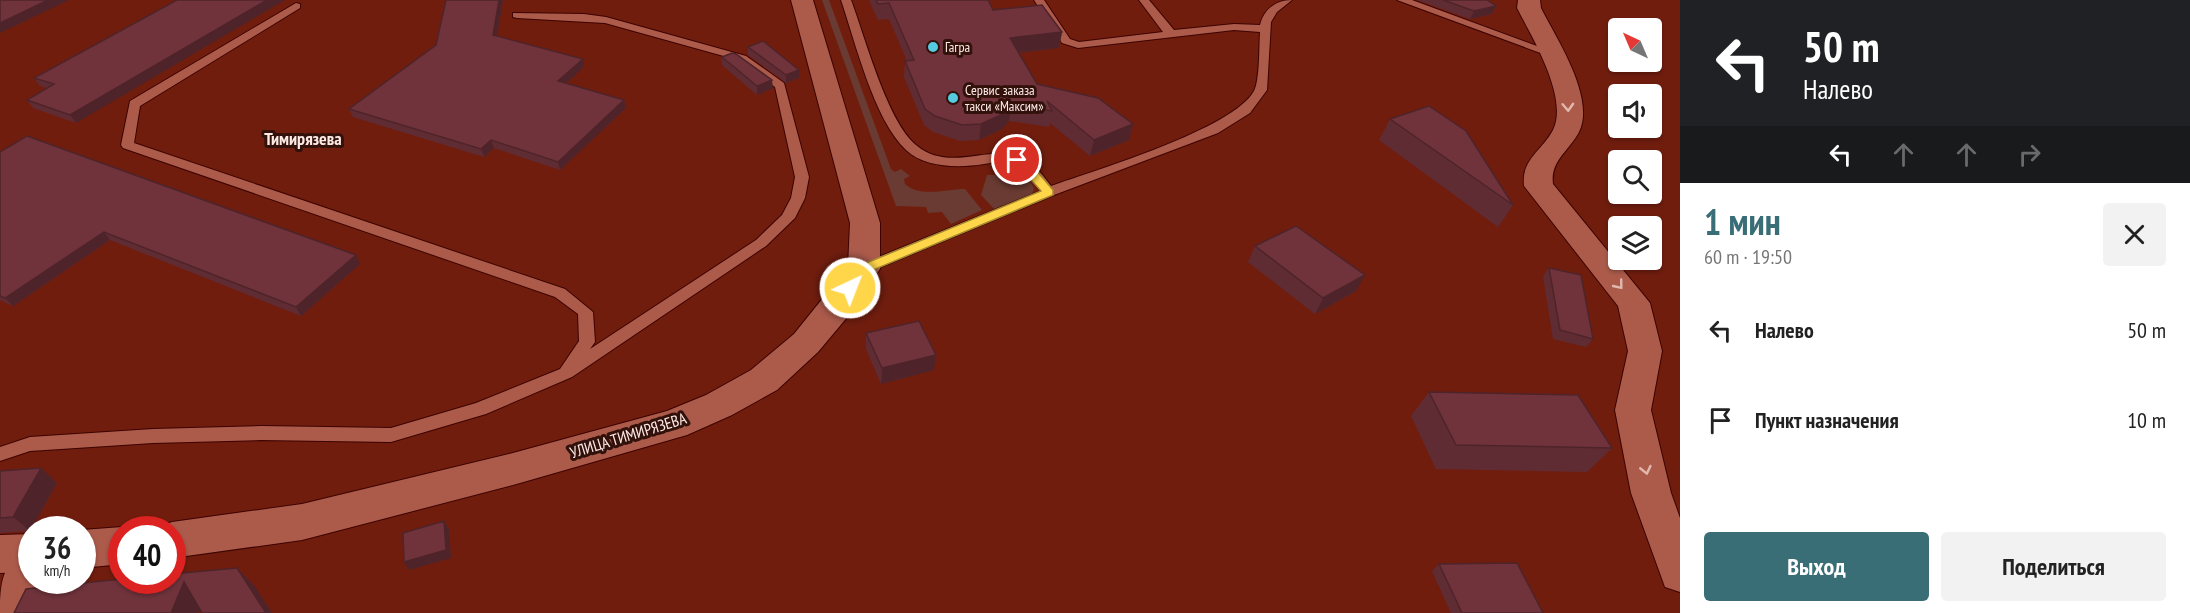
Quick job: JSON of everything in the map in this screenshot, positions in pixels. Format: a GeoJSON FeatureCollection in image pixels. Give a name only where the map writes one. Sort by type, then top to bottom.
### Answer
{"type":"FeatureCollection","features":[{"type":"Feature","properties":{"kind":"street"},"geometry":{"type":"LineString","coordinates":[[802,0],[865,223],[864,269]]}},
{"type":"Feature","properties":{"kind":"street"},"geometry":{"type":"LineString","coordinates":[[1528,0],[1529,8],[1566,87],[1570,110],[1567,128],[1539,165],[1536,176],[1539,186],[1634,303],[1645,351],[1633,410],[1651,493],[1680,573]]}},
{"type":"Feature","properties":{"kind":"street","name":"УЛИЦА ТИМИРЯЗЕВА"},"geometry":{"type":"LineString","coordinates":[[186,538],[302,522],[513,469],[674,424],[719,405],[764,380],[806,343],[864,269]]}},
{"type":"Feature","properties":{"kind":"street"},"geometry":{"type":"LineString","coordinates":[[0,554],[18,553]]}},
{"type":"Feature","properties":{"kind":"street"},"geometry":{"type":"LineString","coordinates":[[0,613],[18,586]]}},
{"type":"Feature","properties":{"kind":"lane"},"geometry":{"type":"LineString","coordinates":[[846,0],[892,122],[912,149],[944,162],[962,163],[1004,157],[1017,160],[1026,166],[1049,192]]}},
{"type":"Feature","properties":{"kind":"lane"},"geometry":{"type":"LineString","coordinates":[[1039,0],[1066,40],[1078,45],[1234,27],[1266,29]]}},
{"type":"Feature","properties":{"kind":"lane"},"geometry":{"type":"LineString","coordinates":[[1144,0],[1171,34]]}},
{"type":"Feature","properties":{"kind":"lane"},"geometry":{"type":"LineString","coordinates":[[864,269],[1049,192],[1214,130],[1246,111],[1261,90],[1266,22],[1273,10],[1287,0]]}},
{"type":"Feature","properties":{"kind":"lane"},"geometry":{"type":"LineString","coordinates":[[1402,0],[1550,52]]}},
{"type":"Feature","properties":{"kind":"lane"},"geometry":{"type":"LineString","coordinates":[[296,6],[134,104],[127,145],[560,293],[585,312],[587,342],[566,374]]}},
{"type":"Feature","properties":{"kind":"lane"},"geometry":{"type":"LineString","coordinates":[[0,454],[30,444],[153,436],[261,433],[391,435],[480,409],[566,374],[761,243],[788,218],[798,198],[802,177],[780,86],[742,57],[606,20],[517,15]]}},
{"type":"Feature","properties":{"kind":"shaded area"},"geometry":{"type":"Polygon","coordinates":[[[0,0],[1680,0],[1680,613],[0,613],[0,0]]]}},
{"type":"Feature","properties":{"kind":"shaded area"},"geometry":{"type":"Polygon","coordinates":[[[822,0],[829,0],[891,169],[895,172],[901,169],[910,176],[904,179],[905,184],[918,191],[965,189],[982,210],[951,224],[942,212],[928,213],[926,207],[896,206],[822,0]]]}},
{"type":"Feature","properties":{"kind":"shaded area"},"geometry":{"type":"Polygon","coordinates":[[[987,175],[1022,177],[1032,184],[1034,190],[1031,195],[995,210],[981,195],[987,175]]]}},
{"type":"Feature","properties":{"kind":"building"},"geometry":{"type":"Polygon","coordinates":[[[0,0],[48,0],[0,23],[0,0]]]}},
{"type":"Feature","properties":{"kind":"building"},"geometry":{"type":"Polygon","coordinates":[[[177,0],[267,0],[70,115],[27,100],[54,84],[34,78],[177,0]]]}},
{"type":"Feature","properties":{"kind":"building"},"geometry":{"type":"Polygon","coordinates":[[[446,0],[499,0],[493,35],[583,59],[558,81],[624,100],[558,162],[491,140],[481,149],[349,109],[436,45],[446,0]]]}},
{"type":"Feature","properties":{"kind":"building"},"geometry":{"type":"Polygon","coordinates":[[[876,0],[988,0],[993,10],[1042,5],[1062,32],[1010,38],[1037,84],[1098,98],[1133,124],[1094,140],[1047,101],[1052,111],[1012,104],[1005,113],[981,124],[962,125],[935,116],[925,109],[905,61],[914,60],[889,3],[878,4],[876,0]]]}},
{"type":"Feature","properties":{"kind":"building"},"geometry":{"type":"Polygon","coordinates":[[[1443,0],[1487,0],[1496,6],[1474,11],[1443,0]]]}},
{"type":"Feature","properties":{"kind":"building"},"geometry":{"type":"Polygon","coordinates":[[[763,41],[799,70],[786,75],[748,47],[763,41]]]}},
{"type":"Feature","properties":{"kind":"building"},"geometry":{"type":"Polygon","coordinates":[[[732,53],[772,80],[757,86],[722,57],[732,53]]]}},
{"type":"Feature","properties":{"kind":"building"},"geometry":{"type":"Polygon","coordinates":[[[1429,106],[1466,131],[1513,205],[1390,119],[1429,106]]]}},
{"type":"Feature","properties":{"kind":"building"},"geometry":{"type":"Polygon","coordinates":[[[27,136],[356,255],[296,307],[104,232],[5,298],[0,296],[0,152],[27,136]]]}},
{"type":"Feature","properties":{"kind":"building"},"geometry":{"type":"Polygon","coordinates":[[[1296,226],[1365,275],[1323,298],[1255,246],[1296,226]]]}},
{"type":"Feature","properties":{"kind":"building"},"geometry":{"type":"Polygon","coordinates":[[[1549,268],[1581,275],[1593,339],[1560,330],[1549,268]]]}},
{"type":"Feature","properties":{"kind":"building"},"geometry":{"type":"Polygon","coordinates":[[[919,321],[936,355],[882,368],[866,333],[919,321]]]}},
{"type":"Feature","properties":{"kind":"building"},"geometry":{"type":"Polygon","coordinates":[[[1429,392],[1578,395],[1612,448],[1456,445],[1429,392]]]}},
{"type":"Feature","properties":{"kind":"building"},"geometry":{"type":"Polygon","coordinates":[[[41,468],[13,517],[0,518],[0,471],[41,468]]]}},
{"type":"Feature","properties":{"kind":"building"},"geometry":{"type":"Polygon","coordinates":[[[444,521],[446,550],[404,562],[403,533],[444,521]]]}},
{"type":"Feature","properties":{"kind":"building"},"geometry":{"type":"Polygon","coordinates":[[[1517,563],[1543,613],[1462,613],[1439,564],[1517,563]]]}},
{"type":"Feature","properties":{"kind":"building"},"geometry":{"type":"Polygon","coordinates":[[[237,568],[266,613],[202,613],[186,585],[186,573],[237,568]]]}},
{"type":"Feature","properties":{"kind":"building"},"geometry":{"type":"Polygon","coordinates":[[[108,580],[108,594],[179,594],[171,613],[14,613],[24,594],[96,594],[96,582],[108,580]]]}},
{"type":"Feature","properties":{"kind":"place","name":"Гагра"},"geometry":{"type":"Point","coordinates":[933,47]}},
{"type":"Feature","properties":{"kind":"place","name":"Сервис заказа такси «Максим»"},"geometry":{"type":"Point","coordinates":[953,98]}},
{"type":"Feature","properties":{"kind":"district","name":"Тимирязева"},"geometry":{"type":"Point","coordinates":[303,139]}},
{"type":"Feature","properties":{"kind":"route"},"geometry":{"type":"LineString","coordinates":[[850,288],[864,269],[1049,192],[1026,166],[1017,160]]}}]}
